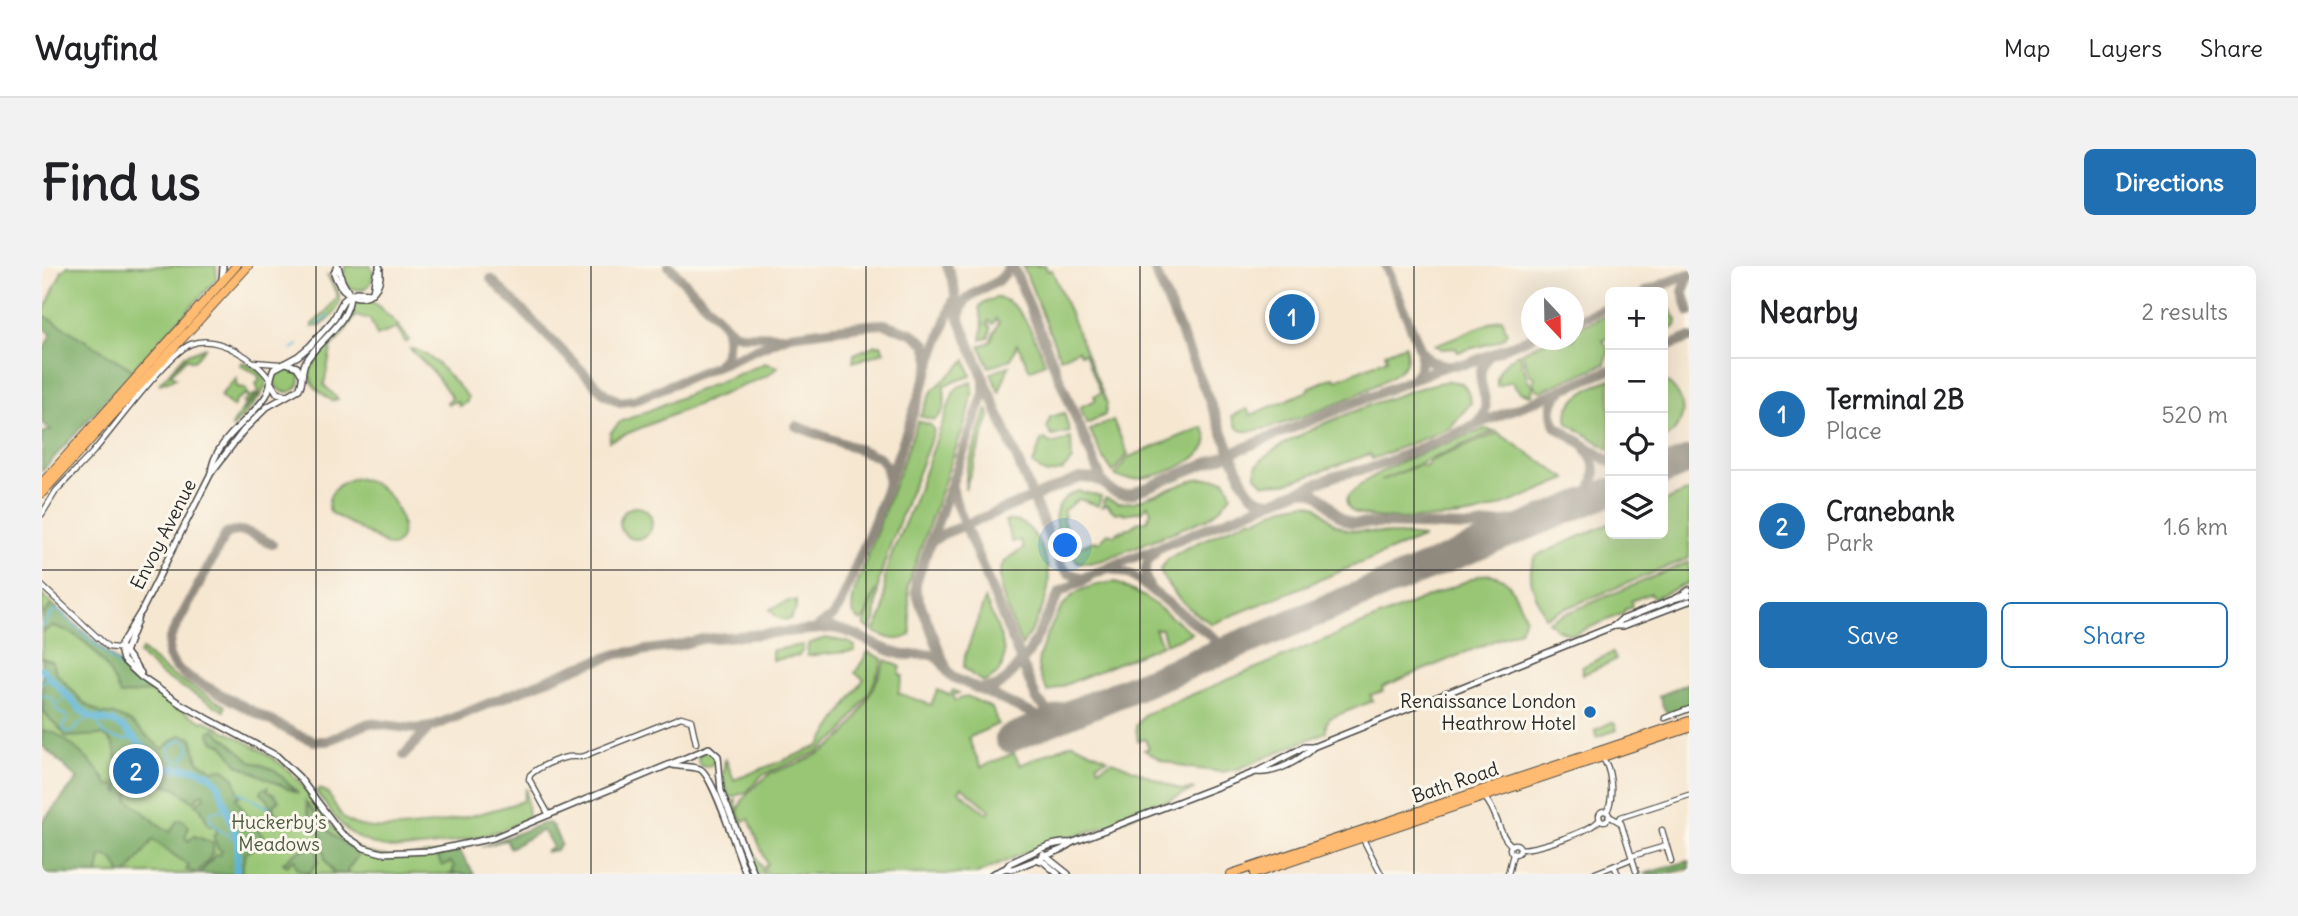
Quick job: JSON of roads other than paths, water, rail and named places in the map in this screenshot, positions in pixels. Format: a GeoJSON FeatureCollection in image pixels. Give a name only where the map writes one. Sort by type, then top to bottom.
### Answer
{"type":"FeatureCollection","features":[{"type":"Feature","properties":{"kind":"highway"},"geometry":{"type":"LineString","coordinates":[[42,483],[236,268]]}},
{"type":"Feature","properties":{"kind":"highway"},"geometry":{"type":"LineString","coordinates":[[42,493],[236,268]]}},
{"type":"Feature","properties":{"kind":"highway","name":"Bath Road"},"geometry":{"type":"LineString","coordinates":[[1254,874],[1689,721]]}},
{"type":"Feature","properties":{"kind":"highway","name":"Bath Road"},"geometry":{"type":"LineString","coordinates":[[1231,874],[1599,753],[1689,728]]}},
{"type":"Feature","properties":{"kind":"street"},"geometry":{"type":"LineString","coordinates":[[220,284],[223,266]]}},
{"type":"Feature","properties":{"kind":"street"},"geometry":{"type":"LineString","coordinates":[[338,266],[334,274],[342,292],[349,295]]}},
{"type":"Feature","properties":{"kind":"street"},"geometry":{"type":"LineString","coordinates":[[270,382],[274,369],[298,356],[317,339],[349,295],[356,292],[372,293],[379,283],[380,267]]}},
{"type":"Feature","properties":{"kind":"street"},"geometry":{"type":"LineString","coordinates":[[253,362],[277,393],[289,395],[299,389],[307,360],[342,319],[349,303],[349,295]]}},
{"type":"Feature","properties":{"kind":"street"},"geometry":{"type":"LineString","coordinates":[[42,514],[56,491],[187,346],[210,342],[253,362],[294,365],[302,375]]}},
{"type":"Feature","properties":{"kind":"street","name":"Envoy Avenue"},"geometry":{"type":"LineString","coordinates":[[211,473],[212,466],[225,444],[265,398],[270,382]]}},
{"type":"Feature","properties":{"kind":"street","name":"Envoy Avenue"},"geometry":{"type":"LineString","coordinates":[[122,649],[127,632],[177,545],[211,473],[251,422],[274,401],[289,395]]}},
{"type":"Feature","properties":{"kind":"street"},"geometry":{"type":"LineString","coordinates":[[42,586],[108,647],[122,649],[123,660],[147,682],[179,703],[277,756],[302,780],[334,826],[346,838],[364,848],[391,854],[449,849],[493,838],[673,765],[704,749],[712,749],[717,754],[719,783],[726,804],[754,874]]}},
{"type":"Feature","properties":{"kind":"street"},"geometry":{"type":"LineString","coordinates":[[992,874],[1006,868],[1010,863],[1063,849],[1256,772],[1266,773],[1276,769],[1307,754],[1313,747],[1614,626],[1621,620],[1689,593]]}},
{"type":"Feature","properties":{"kind":"street"},"geometry":{"type":"LineString","coordinates":[[1614,626],[1623,626],[1687,602]]}},
{"type":"Feature","properties":{"kind":"street"},"geometry":{"type":"LineString","coordinates":[[1665,718],[1689,709]]}},
{"type":"Feature","properties":{"kind":"street"},"geometry":{"type":"LineString","coordinates":[[550,816],[529,779],[533,771],[566,758],[584,758],[683,717],[691,722],[696,743]]}},
{"type":"Feature","properties":{"kind":"street","name":"Bath Road"},"geometry":{"type":"LineString","coordinates":[[1607,767],[1613,758],[1642,743]]}},
{"type":"Feature","properties":{"kind":"street"},"geometry":{"type":"LineString","coordinates":[[1599,753],[1605,760],[1607,774]]}},
{"type":"Feature","properties":{"kind":"street"},"geometry":{"type":"LineString","coordinates":[[1508,874],[1514,854],[1520,849],[1545,844],[1591,828],[1600,819],[1606,820],[1612,790],[1599,753]]}},
{"type":"Feature","properties":{"kind":"street"},"geometry":{"type":"LineString","coordinates":[[697,754],[701,770],[715,791],[746,874]]}},
{"type":"Feature","properties":{"kind":"street"},"geometry":{"type":"LineString","coordinates":[[673,765],[701,770],[718,764]]}},
{"type":"Feature","properties":{"kind":"street"},"geometry":{"type":"LineString","coordinates":[[1493,809],[1504,788]]}},
{"type":"Feature","properties":{"kind":"street"},"geometry":{"type":"LineString","coordinates":[[1482,795],[1493,809],[1504,839],[1511,845],[1516,844],[1520,849]]}},
{"type":"Feature","properties":{"kind":"street"},"geometry":{"type":"LineString","coordinates":[[1619,820],[1621,817],[1689,795]]}},
{"type":"Feature","properties":{"kind":"street"},"geometry":{"type":"LineString","coordinates":[[1608,813],[1619,820],[1636,871]]}},
{"type":"Feature","properties":{"kind":"street"},"geometry":{"type":"LineString","coordinates":[[1662,830],[1671,862]]}},
{"type":"Feature","properties":{"kind":"street"},"geometry":{"type":"LineString","coordinates":[[1362,836],[1379,874]]}},
{"type":"Feature","properties":{"kind":"street"},"geometry":{"type":"LineString","coordinates":[[1035,856],[1061,842],[1071,844]]}},
{"type":"Feature","properties":{"kind":"street"},"geometry":{"type":"LineString","coordinates":[[1511,845],[1510,851],[1514,854]]}},
{"type":"Feature","properties":{"kind":"street"},"geometry":{"type":"LineString","coordinates":[[1593,874],[1666,846]]}},
{"type":"Feature","properties":{"kind":"street"},"geometry":{"type":"LineString","coordinates":[[1048,847],[1046,855],[1051,867]]}},
{"type":"Feature","properties":{"kind":"street"},"geometry":{"type":"LineString","coordinates":[[1058,866],[1063,849]]}},
{"type":"Feature","properties":{"kind":"street"},"geometry":{"type":"LineString","coordinates":[[1046,855],[1068,874]]}},
{"type":"Feature","properties":{"kind":"street"},"geometry":{"type":"LineString","coordinates":[[1035,856],[1058,874]]}},
{"type":"Feature","properties":{"kind":"street"},"geometry":{"type":"LineString","coordinates":[[1615,866],[1618,874]]}},
{"type":"Feature","properties":{"kind":"waterway"},"geometry":{"type":"LineString","coordinates":[[317,325],[329,316]]}},
{"type":"Feature","properties":{"kind":"waterway"},"geometry":{"type":"LineString","coordinates":[[292,349],[298,345]]}},
{"type":"Feature","properties":{"kind":"waterway"},"geometry":{"type":"LineString","coordinates":[[42,626],[55,610],[58,610],[141,686]]}},
{"type":"Feature","properties":{"kind":"waterway"},"geometry":{"type":"LineString","coordinates":[[42,669],[81,710],[93,718],[113,722],[124,728],[163,766],[195,769],[208,774],[218,783],[238,842],[236,874]]}},
{"type":"Feature","properties":{"kind":"waterway"},"geometry":{"type":"LineString","coordinates":[[42,683],[49,677]]}},
{"type":"Feature","properties":{"kind":"waterway"},"geometry":{"type":"LineString","coordinates":[[42,695],[52,698],[58,712],[67,716],[64,730],[71,733],[89,716]]}},
{"type":"Feature","properties":{"kind":"waterway"},"geometry":{"type":"LineString","coordinates":[[57,705],[67,696]]}},
{"type":"Feature","properties":{"kind":"waterway"},"geometry":{"type":"LineString","coordinates":[[98,720],[101,729],[111,737],[125,740],[133,736]]}},
{"type":"Feature","properties":{"kind":"waterway"},"geometry":{"type":"LineString","coordinates":[[177,768],[176,759],[171,756],[169,749],[182,739],[188,743],[190,751],[182,760],[186,768]]}},
{"type":"Feature","properties":{"kind":"waterway"},"geometry":{"type":"LineString","coordinates":[[140,742],[124,754],[124,760],[146,771],[163,766]]}},
{"type":"Feature","properties":{"kind":"waterway"},"geometry":{"type":"LineString","coordinates":[[239,792],[269,808]]}},
{"type":"Feature","properties":{"kind":"waterway"},"geometry":{"type":"LineString","coordinates":[[228,808],[211,811],[210,820],[238,842]]}},
{"type":"Feature","properties":{"kind":"place","name":"Terminal 2B"},"geometry":{"type":"Point","coordinates":[1292,317]}},
{"type":"Feature","properties":{"kind":"place","name":"Renaissance London Heathrow Hotel"},"geometry":{"type":"Point","coordinates":[1590,712]}},
{"type":"Feature","properties":{"kind":"place","name":"Cranebank"},"geometry":{"type":"Point","coordinates":[136,771]}},
{"type":"Feature","properties":{"kind":"park label","name":"Huckerby's Meadows"},"geometry":{"type":"Point","coordinates":[279,833]}}]}
